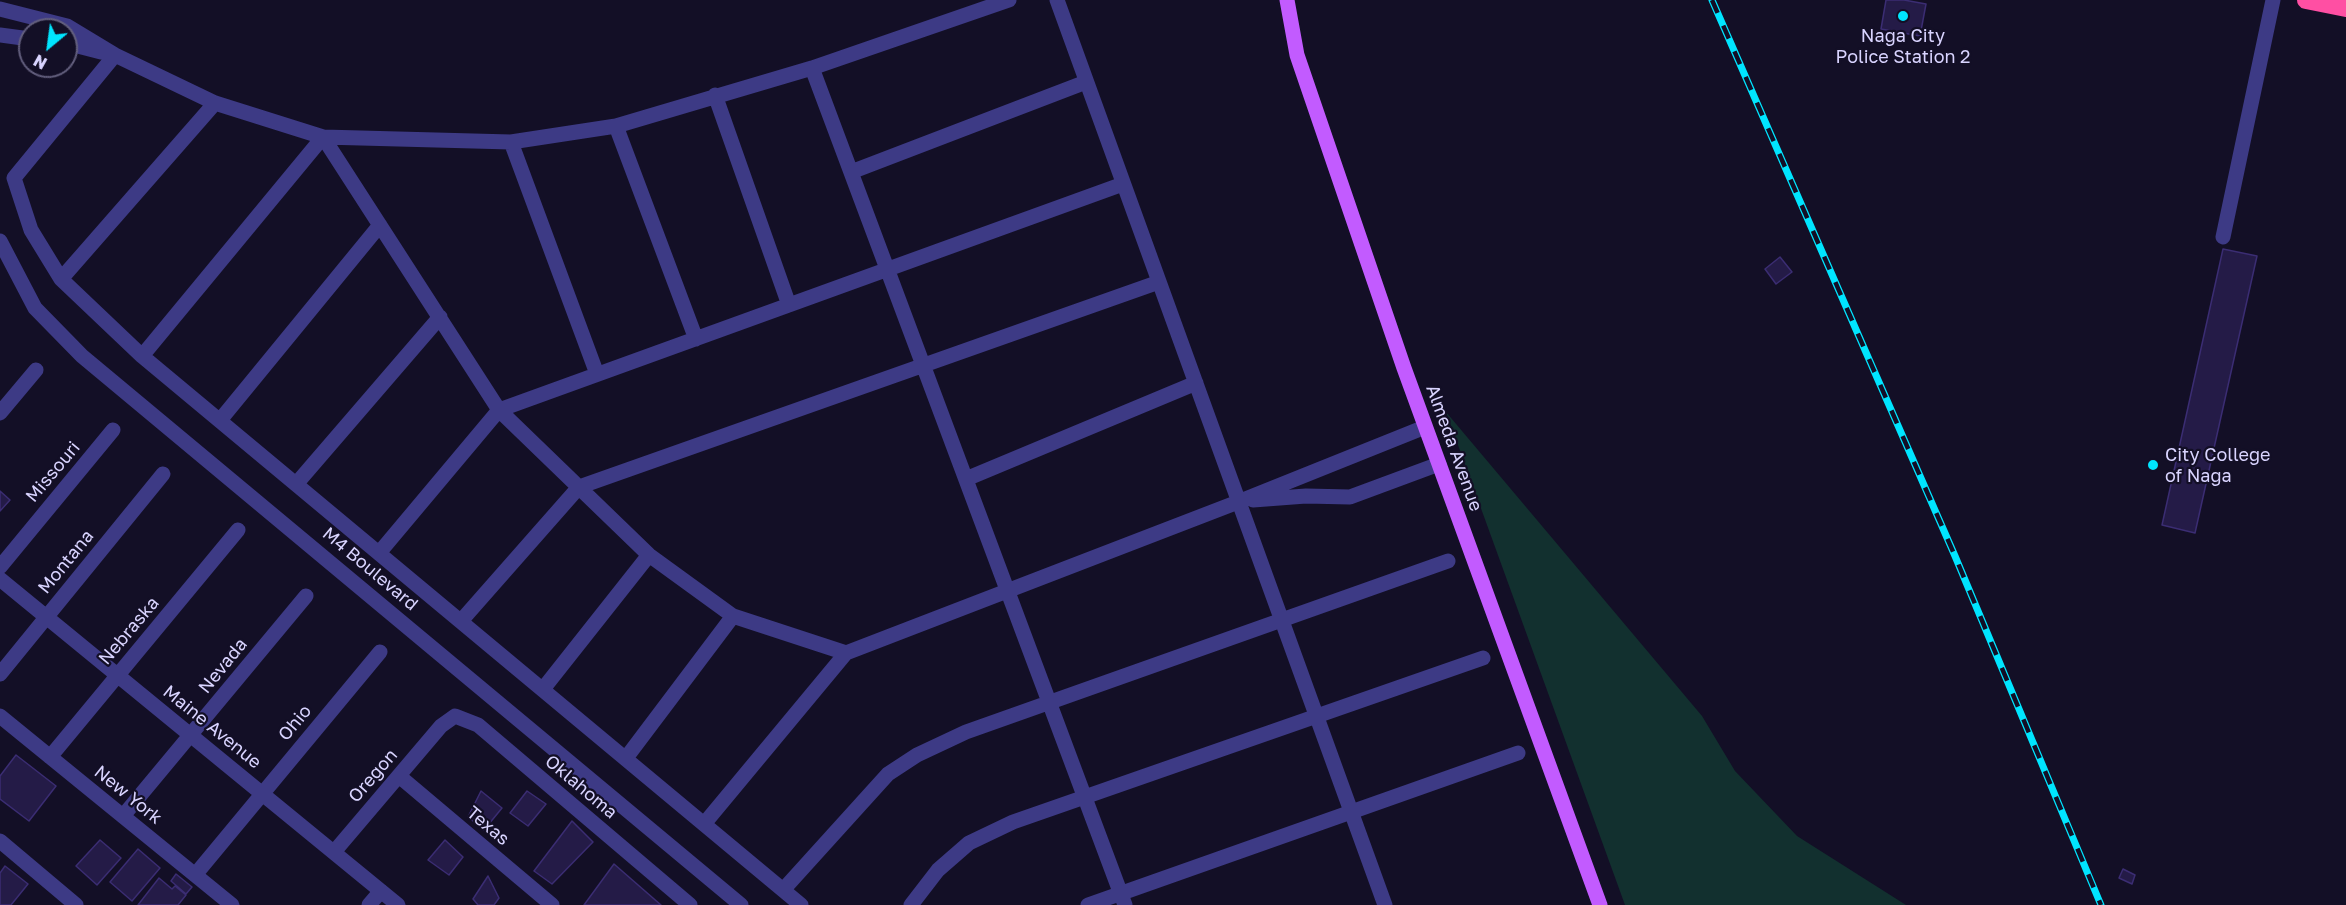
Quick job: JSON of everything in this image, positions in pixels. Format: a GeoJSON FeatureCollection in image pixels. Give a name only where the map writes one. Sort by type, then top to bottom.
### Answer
{"type":"FeatureCollection","features":[{"type":"Feature","properties":{"kind":"highway"},"geometry":{"type":"LineString","coordinates":[[2306,0],[2346,8]]}},
{"type":"Feature","properties":{"kind":"main road","name":"Almeda Avenue"},"geometry":{"type":"LineString","coordinates":[[1287,0],[1297,55],[1425,427],[1600,905]]}},
{"type":"Feature","properties":{"kind":"street"},"geometry":{"type":"LineString","coordinates":[[0,9],[68,26],[115,55],[215,103],[323,137],[511,142],[616,126],[812,68],[1009,0]]}},
{"type":"Feature","properties":{"kind":"street"},"geometry":{"type":"LineString","coordinates":[[1057,0],[1385,905]]}},
{"type":"Feature","properties":{"kind":"street"},"geometry":{"type":"LineString","coordinates":[[2223,237],[2273,0]]}},
{"type":"Feature","properties":{"kind":"street"},"geometry":{"type":"LineString","coordinates":[[0,35],[18,37]]}},
{"type":"Feature","properties":{"kind":"street"},"geometry":{"type":"LineString","coordinates":[[78,46],[115,55]]}},
{"type":"Feature","properties":{"kind":"street"},"geometry":{"type":"LineString","coordinates":[[115,55],[14,178],[31,230],[61,279],[142,356],[221,419],[801,905]]}},
{"type":"Feature","properties":{"kind":"street"},"geometry":{"type":"LineString","coordinates":[[812,68],[1123,899]]}},
{"type":"Feature","properties":{"kind":"street"},"geometry":{"type":"LineString","coordinates":[[851,171],[1086,82]]}},
{"type":"Feature","properties":{"kind":"street"},"geometry":{"type":"LineString","coordinates":[[715,96],[789,305]]}},
{"type":"Feature","properties":{"kind":"street"},"geometry":{"type":"LineString","coordinates":[[61,279],[215,103]]}},
{"type":"Feature","properties":{"kind":"street"},"geometry":{"type":"LineString","coordinates":[[616,126],[696,339]]}},
{"type":"Feature","properties":{"kind":"street"},"geometry":{"type":"LineString","coordinates":[[323,137],[499,410],[649,555],[733,616],[846,653]]}},
{"type":"Feature","properties":{"kind":"street"},"geometry":{"type":"LineString","coordinates":[[142,356],[323,137]]}},
{"type":"Feature","properties":{"kind":"street"},"geometry":{"type":"LineString","coordinates":[[511,142],[597,374]]}},
{"type":"Feature","properties":{"kind":"street"},"geometry":{"type":"LineString","coordinates":[[379,553],[499,410],[1124,184]]}},
{"type":"Feature","properties":{"kind":"street"},"geometry":{"type":"LineString","coordinates":[[221,419],[381,225]]}},
{"type":"Feature","properties":{"kind":"street","name":"M4 Boulevard"},"geometry":{"type":"LineString","coordinates":[[0,241],[36,308],[82,356],[741,905]]}},
{"type":"Feature","properties":{"kind":"street"},"geometry":{"type":"LineString","coordinates":[[461,621],[579,487],[1159,282]]}},
{"type":"Feature","properties":{"kind":"street"},"geometry":{"type":"LineString","coordinates":[[297,483],[440,317]]}},
{"type":"Feature","properties":{"kind":"street"},"geometry":{"type":"LineString","coordinates":[[0,413],[36,370]]}},
{"type":"Feature","properties":{"kind":"street"},"geometry":{"type":"LineString","coordinates":[[966,479],[1196,383]]}},
{"type":"Feature","properties":{"kind":"street"},"geometry":{"type":"LineString","coordinates":[[704,824],[846,653],[1425,427]]}},
{"type":"Feature","properties":{"kind":"street","name":"Missouri"},"geometry":{"type":"LineString","coordinates":[[0,567],[113,430]]}},
{"type":"Feature","properties":{"kind":"street"},"geometry":{"type":"LineString","coordinates":[[1239,501],[1306,496],[1350,498],[1439,464]]}},
{"type":"Feature","properties":{"kind":"street","name":"Montana"},"geometry":{"type":"LineString","coordinates":[[0,674],[163,474]]}},
{"type":"Feature","properties":{"kind":"street","name":"Nebraska"},"geometry":{"type":"LineString","coordinates":[[50,757],[238,530]]}},
{"type":"Feature","properties":{"kind":"street"},"geometry":{"type":"LineString","coordinates":[[543,689],[649,555]]}},
{"type":"Feature","properties":{"kind":"street"},"geometry":{"type":"LineString","coordinates":[[783,890],[888,774],[917,755],[966,732],[1448,561]]}},
{"type":"Feature","properties":{"kind":"street","name":"Maine Avenue"},"geometry":{"type":"LineString","coordinates":[[0,579],[398,905]]}},
{"type":"Feature","properties":{"kind":"street","name":"Nevada"},"geometry":{"type":"LineString","coordinates":[[123,816],[306,596]]}},
{"type":"Feature","properties":{"kind":"street"},"geometry":{"type":"LineString","coordinates":[[626,758],[733,616]]}},
{"type":"Feature","properties":{"kind":"street","name":"Ohio"},"geometry":{"type":"LineString","coordinates":[[195,875],[380,652]]}},
{"type":"Feature","properties":{"kind":"street"},"geometry":{"type":"LineString","coordinates":[[911,905],[938,870],[969,843],[1013,822],[1483,658]]}},
{"type":"Feature","properties":{"kind":"street","name":"New York"},"geometry":{"type":"LineString","coordinates":[[0,716],[232,905]]}},
{"type":"Feature","properties":{"kind":"street","name":"Oklahoma"},"geometry":{"type":"LineString","coordinates":[[441,726],[455,716],[478,725],[690,905]]}},
{"type":"Feature","properties":{"kind":"street","name":"Oregon"},"geometry":{"type":"LineString","coordinates":[[334,852],[441,726]]}},
{"type":"Feature","properties":{"kind":"street"},"geometry":{"type":"LineString","coordinates":[[1088,905],[1123,899],[1351,812],[1518,753]]}},
{"type":"Feature","properties":{"kind":"street","name":"Texas"},"geometry":{"type":"LineString","coordinates":[[399,776],[552,905]]}},
{"type":"Feature","properties":{"kind":"street"},"geometry":{"type":"LineString","coordinates":[[0,841],[76,905]]}},
{"type":"Feature","properties":{"kind":"street"},"geometry":{"type":"LineString","coordinates":[[369,905],[381,891]]}},
{"type":"Feature","properties":{"kind":"green space"},"geometry":{"type":"Polygon","coordinates":[[[1446,412],[1702,716],[1735,771],[1797,836],[1906,905],[1625,905],[1446,412]]]}},
{"type":"Feature","properties":{"kind":"building","name":"Naga City Police Station 2"},"geometry":{"type":"Polygon","coordinates":[[[1886,0],[1926,4],[1920,36],[1881,29],[1886,0]]]}},
{"type":"Feature","properties":{"kind":"building","name":"City College of Naga"},"geometry":{"type":"Polygon","coordinates":[[[2223,249],[2257,256],[2195,533],[2162,525],[2223,249]]]}},
{"type":"Feature","properties":{"kind":"building"},"geometry":{"type":"Polygon","coordinates":[[[1780,257],[1792,272],[1776,284],[1765,269],[1780,257]]]}},
{"type":"Feature","properties":{"kind":"building"},"geometry":{"type":"Polygon","coordinates":[[[0,491],[10,500],[0,511],[0,491]]]}},
{"type":"Feature","properties":{"kind":"building"},"geometry":{"type":"Polygon","coordinates":[[[16,755],[56,786],[29,821],[0,799],[0,776],[16,755]]]}},
{"type":"Feature","properties":{"kind":"building"},"geometry":{"type":"Polygon","coordinates":[[[481,791],[502,808],[484,830],[468,817],[481,791]]]}},
{"type":"Feature","properties":{"kind":"building"},"geometry":{"type":"Polygon","coordinates":[[[527,791],[546,804],[528,826],[510,813],[527,791]]]}},
{"type":"Feature","properties":{"kind":"building"},"geometry":{"type":"Polygon","coordinates":[[[572,821],[593,842],[552,884],[534,871],[572,821]]]}},
{"type":"Feature","properties":{"kind":"building"},"geometry":{"type":"Polygon","coordinates":[[[100,840],[121,858],[97,885],[76,866],[100,840]]]}},
{"type":"Feature","properties":{"kind":"building"},"geometry":{"type":"Polygon","coordinates":[[[445,840],[463,857],[449,875],[428,860],[445,840]]]}},
{"type":"Feature","properties":{"kind":"building"},"geometry":{"type":"Polygon","coordinates":[[[138,849],[160,868],[132,901],[110,882],[138,849]]]}},
{"type":"Feature","properties":{"kind":"building"},"geometry":{"type":"Polygon","coordinates":[[[614,864],[661,905],[584,905],[614,864]]]}},
{"type":"Feature","properties":{"kind":"building"},"geometry":{"type":"Polygon","coordinates":[[[5,866],[28,884],[11,905],[0,905],[0,873],[5,866]]]}},
{"type":"Feature","properties":{"kind":"building"},"geometry":{"type":"Polygon","coordinates":[[[2123,869],[2135,875],[2132,884],[2119,878],[2123,869]]]}},
{"type":"Feature","properties":{"kind":"building"},"geometry":{"type":"Polygon","coordinates":[[[176,874],[192,887],[186,894],[171,881],[176,874]]]}},
{"type":"Feature","properties":{"kind":"building"},"geometry":{"type":"Polygon","coordinates":[[[488,876],[499,898],[494,905],[478,905],[473,899],[488,876]]]}},
{"type":"Feature","properties":{"kind":"building"},"geometry":{"type":"Polygon","coordinates":[[[159,878],[172,889],[175,886],[186,895],[178,905],[138,905],[159,878]]]}},
{"type":"Feature","properties":{"kind":"railway"},"geometry":{"type":"LineString","coordinates":[[1712,0],[1955,556],[2101,905]]}},
{"type":"Feature","properties":{"kind":"place","name":"Naga City Police Station 2"},"geometry":{"type":"Point","coordinates":[1903,16]}},
{"type":"Feature","properties":{"kind":"place","name":"City College of Naga"},"geometry":{"type":"Point","coordinates":[2153,465]}}]}
